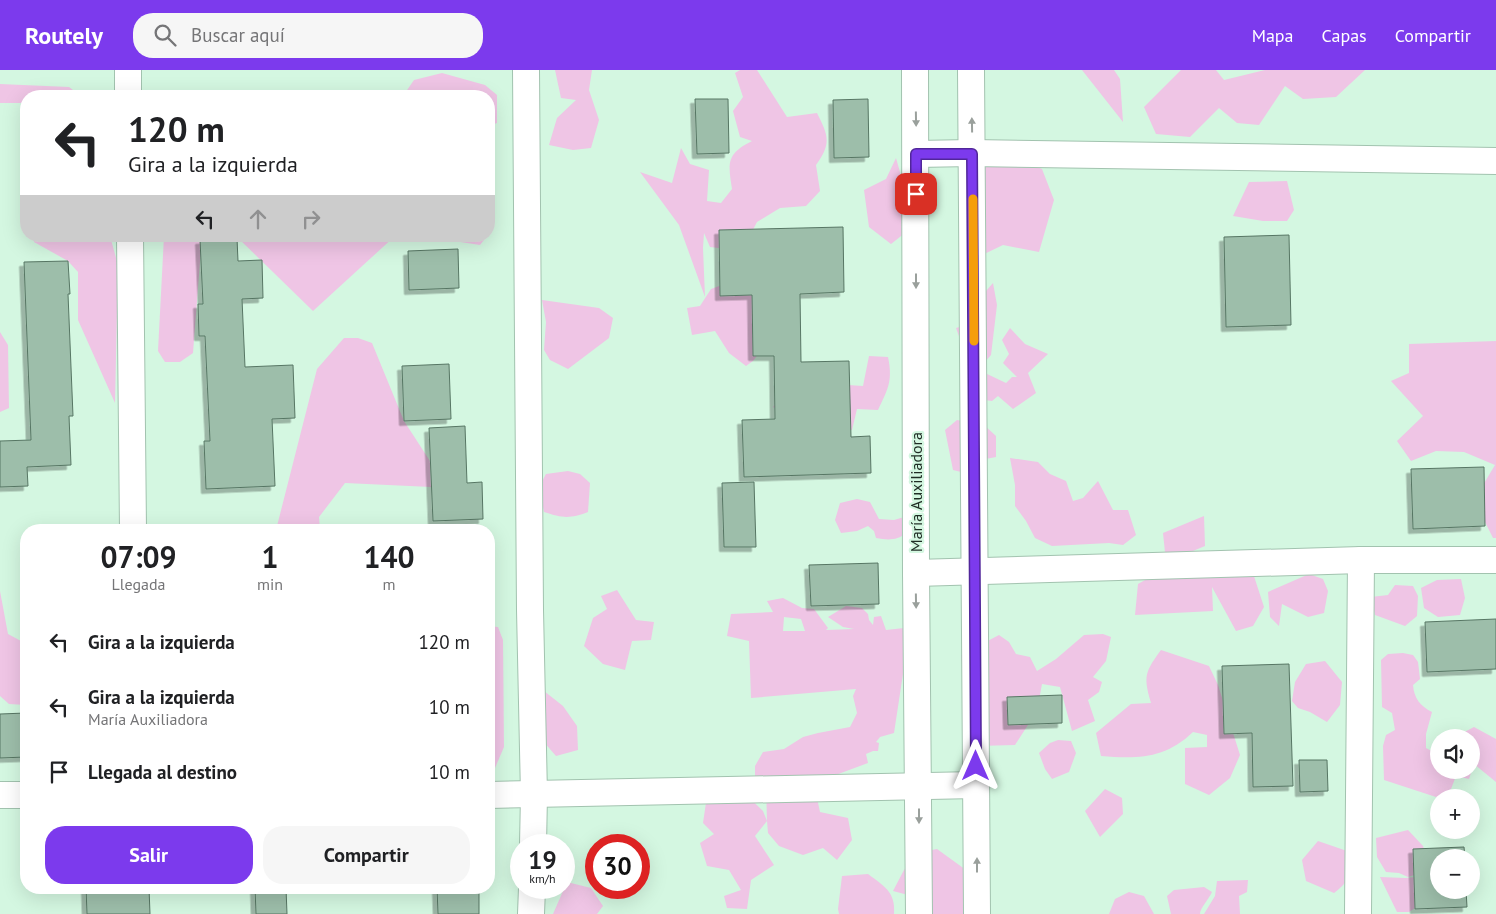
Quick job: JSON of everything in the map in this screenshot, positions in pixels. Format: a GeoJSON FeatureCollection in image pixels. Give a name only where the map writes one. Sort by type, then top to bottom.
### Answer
{"type":"FeatureCollection","features":[{"type":"Feature","properties":{"kind":"street"},"geometry":{"type":"LineString","coordinates":[[128,70],[128,90]]}},
{"type":"Feature","properties":{"kind":"street"},"geometry":{"type":"LineString","coordinates":[[526,70],[533,834]]}},
{"type":"Feature","properties":{"kind":"street","name":"María Auxiliadora"},"geometry":{"type":"LineString","coordinates":[[915,70],[919,914]]}},
{"type":"Feature","properties":{"kind":"street"},"geometry":{"type":"LineString","coordinates":[[971,70],[977,914]]}},
{"type":"Feature","properties":{"kind":"street"},"geometry":{"type":"LineString","coordinates":[[916,154],[1496,161]]}},
{"type":"Feature","properties":{"kind":"street"},"geometry":{"type":"LineString","coordinates":[[130,242],[133,524]]}},
{"type":"Feature","properties":{"kind":"street"},"geometry":{"type":"LineString","coordinates":[[1358,914],[1361,560]]}},
{"type":"Feature","properties":{"kind":"street"},"geometry":{"type":"LineString","coordinates":[[916,573],[1361,560],[1496,560]]}},
{"type":"Feature","properties":{"kind":"street"},"geometry":{"type":"LineString","coordinates":[[495,795],[976,785]]}},
{"type":"Feature","properties":{"kind":"street"},"geometry":{"type":"LineString","coordinates":[[0,795],[20,795]]}},
{"type":"Feature","properties":{"kind":"street"},"geometry":{"type":"LineString","coordinates":[[531,914],[532,899]]}},
{"type":"Feature","properties":{"kind":"shaded area"},"geometry":{"type":"Polygon","coordinates":[[[555,70],[592,70],[589,90],[599,120],[591,148],[573,150],[549,145],[557,118],[576,100],[561,98],[555,70]]]}},
{"type":"Feature","properties":{"kind":"shaded area"},"geometry":{"type":"Polygon","coordinates":[[[740,70],[757,70],[787,117],[817,113],[824,127],[827,139],[824,151],[816,165],[820,191],[806,206],[780,208],[757,222],[742,251],[710,247],[704,233],[705,297],[679,225],[640,172],[672,183],[681,148],[690,164],[709,170],[707,201],[721,203],[732,189],[730,166],[733,155],[737,150],[752,141],[740,137],[733,111],[743,97],[735,73],[740,70]]]}},
{"type":"Feature","properties":{"kind":"shaded area"},"geometry":{"type":"Polygon","coordinates":[[[1082,70],[1114,70],[1120,79],[1123,122],[1082,70]]]}},
{"type":"Feature","properties":{"kind":"shaded area"},"geometry":{"type":"Polygon","coordinates":[[[1181,70],[1216,70],[1224,80],[1265,70],[1365,70],[1336,97],[1303,99],[1285,86],[1259,125],[1237,123],[1219,108],[1190,137],[1156,134],[1144,107],[1181,70]]]}},
{"type":"Feature","properties":{"kind":"shaded area"},"geometry":{"type":"Polygon","coordinates":[[[442,73],[485,85],[491,90],[407,90],[414,80],[442,73]]]}},
{"type":"Feature","properties":{"kind":"shaded area"},"geometry":{"type":"Polygon","coordinates":[[[0,84],[69,87],[73,90],[20,90],[20,103],[0,103],[0,84]]]}},
{"type":"Feature","properties":{"kind":"shaded area"},"geometry":{"type":"Polygon","coordinates":[[[495,93],[497,95],[497,123],[495,124],[495,93]]]}},
{"type":"Feature","properties":{"kind":"shaded area"},"geometry":{"type":"Polygon","coordinates":[[[991,147],[1042,169],[1054,200],[1039,252],[1003,245],[978,257],[971,187],[991,147]]]}},
{"type":"Feature","properties":{"kind":"shaded area"},"geometry":{"type":"Polygon","coordinates":[[[896,158],[915,225],[891,244],[869,227],[864,190],[886,179],[896,158]]]}},
{"type":"Feature","properties":{"kind":"shaded area"},"geometry":{"type":"Polygon","coordinates":[[[1287,181],[1294,210],[1287,221],[1263,221],[1233,216],[1249,182],[1287,181]]]}},
{"type":"Feature","properties":{"kind":"shaded area"},"geometry":{"type":"Polygon","coordinates":[[[34,242],[112,242],[118,265],[115,403],[78,320],[78,272],[68,261],[34,242]]]}},
{"type":"Feature","properties":{"kind":"shaded area"},"geometry":{"type":"Polygon","coordinates":[[[164,242],[202,242],[193,353],[180,362],[165,362],[158,351],[164,242]]]}},
{"type":"Feature","properties":{"kind":"shaded area"},"geometry":{"type":"Polygon","coordinates":[[[242,242],[388,242],[313,311],[242,242]]]}},
{"type":"Feature","properties":{"kind":"shaded area"},"geometry":{"type":"Polygon","coordinates":[[[460,242],[482,242],[480,245],[460,242]]]}},
{"type":"Feature","properties":{"kind":"shaded area"},"geometry":{"type":"Polygon","coordinates":[[[746,276],[773,335],[753,361],[746,366],[729,353],[715,331],[692,335],[687,308],[700,306],[711,289],[746,276]]]}},
{"type":"Feature","properties":{"kind":"shaded area"},"geometry":{"type":"Polygon","coordinates":[[[993,283],[997,305],[991,355],[983,364],[965,353],[956,328],[976,322],[966,314],[993,283]]]}},
{"type":"Feature","properties":{"kind":"shaded area"},"geometry":{"type":"Polygon","coordinates":[[[542,300],[599,308],[613,318],[609,338],[568,369],[550,360],[544,350],[546,322],[542,300]]]}},
{"type":"Feature","properties":{"kind":"shaded area"},"geometry":{"type":"Polygon","coordinates":[[[1010,328],[1025,344],[1048,354],[1028,373],[1036,393],[1013,409],[998,396],[992,401],[984,400],[985,373],[1006,383],[1012,377],[1017,377],[1003,363],[1009,354],[1002,340],[1010,328]]]}},
{"type":"Feature","properties":{"kind":"shaded area"},"geometry":{"type":"Polygon","coordinates":[[[0,332],[8,345],[9,408],[0,412],[0,332]]]}},
{"type":"Feature","properties":{"kind":"shaded area"},"geometry":{"type":"Polygon","coordinates":[[[344,338],[358,338],[372,343],[404,421],[430,461],[431,487],[345,483],[319,517],[320,524],[278,524],[317,369],[344,338]]]}},
{"type":"Feature","properties":{"kind":"shaded area"},"geometry":{"type":"Polygon","coordinates":[[[1496,341],[1496,538],[1493,538],[1474,500],[1495,465],[1464,452],[1436,451],[1411,461],[1397,441],[1423,416],[1391,381],[1409,373],[1409,344],[1496,341]]]}},
{"type":"Feature","properties":{"kind":"shaded area"},"geometry":{"type":"Polygon","coordinates":[[[869,356],[888,357],[889,385],[878,410],[857,409],[852,430],[826,432],[792,419],[773,407],[793,384],[863,386],[869,356]]]}},
{"type":"Feature","properties":{"kind":"shaded area"},"geometry":{"type":"Polygon","coordinates":[[[957,420],[984,425],[996,436],[996,457],[975,461],[969,474],[953,470],[945,430],[957,420]]]}},
{"type":"Feature","properties":{"kind":"shaded area"},"geometry":{"type":"Polygon","coordinates":[[[1010,458],[1038,462],[1050,474],[1066,481],[1073,501],[1083,498],[1098,481],[1113,510],[1128,510],[1136,535],[1123,545],[1109,543],[1052,546],[1035,538],[1015,506],[1015,485],[1010,458]]]}},
{"type":"Feature","properties":{"kind":"shaded area"},"geometry":{"type":"Polygon","coordinates":[[[568,471],[580,474],[590,483],[588,512],[566,517],[544,512],[539,487],[546,474],[568,471]]]}},
{"type":"Feature","properties":{"kind":"shaded area"},"geometry":{"type":"Polygon","coordinates":[[[857,499],[870,502],[879,519],[894,520],[904,517],[906,533],[892,539],[876,538],[874,531],[868,526],[857,531],[841,533],[835,520],[840,503],[857,499]]]}},
{"type":"Feature","properties":{"kind":"shaded area"},"geometry":{"type":"Polygon","coordinates":[[[1204,516],[1205,546],[1166,562],[1163,533],[1204,516]]]}},
{"type":"Feature","properties":{"kind":"shaded area"},"geometry":{"type":"Polygon","coordinates":[[[1177,562],[1252,570],[1264,607],[1253,626],[1236,631],[1212,587],[1213,611],[1135,615],[1138,584],[1177,562]]]}},
{"type":"Feature","properties":{"kind":"shaded area"},"geometry":{"type":"Polygon","coordinates":[[[1309,574],[1323,579],[1328,591],[1324,613],[1308,617],[1282,604],[1279,626],[1270,617],[1268,592],[1309,574]]]}},
{"type":"Feature","properties":{"kind":"shaded area"},"geometry":{"type":"Polygon","coordinates":[[[1461,579],[1465,598],[1460,615],[1438,617],[1424,608],[1421,588],[1437,580],[1461,579]]]}},
{"type":"Feature","properties":{"kind":"shaded area"},"geometry":{"type":"Polygon","coordinates":[[[1395,585],[1413,586],[1418,596],[1417,616],[1405,626],[1375,615],[1371,597],[1388,595],[1395,585]]]}},
{"type":"Feature","properties":{"kind":"shaded area"},"geometry":{"type":"Polygon","coordinates":[[[617,590],[636,620],[654,622],[651,640],[632,641],[625,670],[603,664],[584,646],[593,618],[607,609],[601,596],[617,590]]]}},
{"type":"Feature","properties":{"kind":"shaded area"},"geometry":{"type":"Polygon","coordinates":[[[0,591],[8,634],[20,640],[20,705],[9,704],[0,696],[0,591]]]}},
{"type":"Feature","properties":{"kind":"shaded area"},"geometry":{"type":"Polygon","coordinates":[[[783,598],[802,608],[814,609],[828,628],[826,630],[854,629],[843,627],[828,617],[846,606],[862,608],[868,614],[869,620],[873,625],[874,617],[881,616],[886,630],[904,628],[908,641],[894,733],[880,737],[876,742],[879,743],[878,751],[866,754],[868,763],[806,786],[817,798],[820,812],[848,818],[852,840],[837,860],[823,848],[803,855],[779,846],[768,833],[766,785],[755,782],[755,766],[763,752],[784,749],[803,737],[850,727],[857,713],[853,696],[856,689],[751,698],[749,641],[727,636],[731,614],[773,612],[767,601],[783,598]],[[784,617],[783,631],[805,631],[801,619],[784,617]]]}},
{"type":"Feature","properties":{"kind":"shaded area"},"geometry":{"type":"Polygon","coordinates":[[[495,627],[498,627],[503,640],[504,747],[495,768],[495,627]]]}},
{"type":"Feature","properties":{"kind":"shaded area"},"geometry":{"type":"Polygon","coordinates":[[[1103,634],[1111,637],[1106,661],[1093,677],[1102,682],[1099,692],[1088,700],[1095,721],[1072,731],[1060,687],[1042,684],[1037,711],[1015,745],[977,746],[961,655],[999,635],[1009,642],[1016,654],[1030,657],[1037,671],[1056,659],[1084,635],[1103,634]]]}},
{"type":"Feature","properties":{"kind":"shaded area"},"geometry":{"type":"Polygon","coordinates":[[[1161,650],[1209,666],[1218,685],[1240,755],[1230,778],[1209,795],[1185,784],[1185,748],[1207,747],[1207,735],[1193,732],[1172,748],[1150,755],[1139,757],[1101,756],[1096,733],[1131,704],[1151,703],[1146,680],[1149,669],[1161,650]]]}},
{"type":"Feature","properties":{"kind":"shaded area"},"geometry":{"type":"Polygon","coordinates":[[[1403,653],[1413,655],[1418,662],[1420,679],[1413,685],[1415,694],[1418,701],[1432,712],[1426,734],[1426,748],[1430,750],[1430,779],[1455,779],[1451,789],[1430,789],[1430,795],[1384,780],[1383,746],[1386,735],[1395,730],[1392,713],[1382,707],[1381,660],[1388,654],[1403,653]]]}},
{"type":"Feature","properties":{"kind":"shaded area"},"geometry":{"type":"Polygon","coordinates":[[[1325,661],[1342,682],[1340,705],[1327,722],[1310,712],[1298,708],[1292,701],[1295,682],[1306,664],[1325,661]]]}},
{"type":"Feature","properties":{"kind":"shaded area"},"geometry":{"type":"Polygon","coordinates":[[[544,691],[563,706],[577,726],[578,750],[556,756],[536,733],[536,716],[545,709],[544,691]]]}},
{"type":"Feature","properties":{"kind":"shaded area"},"geometry":{"type":"Polygon","coordinates":[[[1480,730],[1496,739],[1496,782],[1480,769],[1480,730]]]}},
{"type":"Feature","properties":{"kind":"shaded area"},"geometry":{"type":"Polygon","coordinates":[[[1058,740],[1071,741],[1076,753],[1069,772],[1052,779],[1045,769],[1039,753],[1050,743],[1058,740]]]}},
{"type":"Feature","properties":{"kind":"shaded area"},"geometry":{"type":"Polygon","coordinates":[[[735,784],[763,811],[767,821],[755,836],[774,865],[751,880],[747,909],[727,908],[724,896],[741,890],[729,870],[707,866],[700,843],[714,834],[703,823],[708,789],[735,784]]]}},
{"type":"Feature","properties":{"kind":"shaded area"},"geometry":{"type":"Polygon","coordinates":[[[1105,789],[1122,798],[1123,814],[1100,837],[1085,811],[1105,789]]]}},
{"type":"Feature","properties":{"kind":"shaded area"},"geometry":{"type":"Polygon","coordinates":[[[1408,830],[1423,846],[1430,870],[1408,877],[1399,873],[1386,872],[1377,857],[1376,838],[1408,830]]]}},
{"type":"Feature","properties":{"kind":"shaded area"},"geometry":{"type":"Polygon","coordinates":[[[1318,841],[1347,851],[1350,875],[1334,893],[1306,881],[1302,860],[1318,841]]]}},
{"type":"Feature","properties":{"kind":"shaded area"},"geometry":{"type":"Polygon","coordinates":[[[937,849],[966,870],[970,914],[928,914],[923,899],[893,891],[916,853],[937,849]]]}},
{"type":"Feature","properties":{"kind":"shaded area"},"geometry":{"type":"Polygon","coordinates":[[[868,874],[888,890],[893,900],[894,914],[839,914],[842,876],[868,874]]]}},
{"type":"Feature","properties":{"kind":"shaded area"},"geometry":{"type":"Polygon","coordinates":[[[1425,876],[1430,891],[1430,898],[1409,912],[1397,912],[1380,877],[1405,878],[1425,876]]]}},
{"type":"Feature","properties":{"kind":"shaded area"},"geometry":{"type":"Polygon","coordinates":[[[1248,880],[1247,892],[1239,896],[1240,914],[1204,914],[1215,896],[1217,881],[1248,880]]]}},
{"type":"Feature","properties":{"kind":"shaded area"},"geometry":{"type":"Polygon","coordinates":[[[575,884],[585,886],[585,899],[598,899],[603,906],[597,914],[553,914],[560,899],[575,899],[575,884]]]}},
{"type":"Feature","properties":{"kind":"shaded area"},"geometry":{"type":"Polygon","coordinates":[[[1204,887],[1212,892],[1201,909],[1200,914],[1171,914],[1167,896],[1174,890],[1204,887]]]}},
{"type":"Feature","properties":{"kind":"shaded area"},"geometry":{"type":"Polygon","coordinates":[[[1129,892],[1144,896],[1154,914],[1109,914],[1115,899],[1129,892]]]}},
{"type":"Feature","properties":{"kind":"building"},"geometry":{"type":"Polygon","coordinates":[[[695,99],[728,99],[729,153],[697,154],[695,99]]]}},
{"type":"Feature","properties":{"kind":"building"},"geometry":{"type":"Polygon","coordinates":[[[868,99],[869,157],[834,158],[833,100],[868,99]]]}},
{"type":"Feature","properties":{"kind":"building"},"geometry":{"type":"Polygon","coordinates":[[[843,227],[844,292],[800,294],[801,362],[849,361],[851,437],[870,436],[871,473],[744,477],[742,420],[775,419],[774,356],[753,356],[752,295],[720,296],[719,230],[843,227]]]}},
{"type":"Feature","properties":{"kind":"building"},"geometry":{"type":"Polygon","coordinates":[[[1289,235],[1291,325],[1226,327],[1224,237],[1289,235]]]}},
{"type":"Feature","properties":{"kind":"building"},"geometry":{"type":"Polygon","coordinates":[[[200,242],[237,242],[238,261],[262,260],[263,298],[242,299],[245,367],[293,365],[295,418],[272,419],[275,486],[206,489],[204,441],[210,441],[205,336],[199,336],[198,304],[203,304],[200,242]]]}},
{"type":"Feature","properties":{"kind":"building"},"geometry":{"type":"Polygon","coordinates":[[[458,249],[459,288],[409,290],[408,251],[458,249]]]}},
{"type":"Feature","properties":{"kind":"building"},"geometry":{"type":"Polygon","coordinates":[[[68,261],[73,416],[69,416],[71,465],[27,467],[28,486],[0,487],[0,441],[31,440],[24,262],[68,261]]]}},
{"type":"Feature","properties":{"kind":"building"},"geometry":{"type":"Polygon","coordinates":[[[449,364],[451,419],[404,421],[402,366],[449,364]]]}},
{"type":"Feature","properties":{"kind":"building"},"geometry":{"type":"Polygon","coordinates":[[[465,426],[467,483],[482,482],[483,519],[433,521],[429,428],[465,426]]]}},
{"type":"Feature","properties":{"kind":"building"},"geometry":{"type":"Polygon","coordinates":[[[1484,467],[1485,526],[1413,529],[1411,469],[1484,467]]]}},
{"type":"Feature","properties":{"kind":"building"},"geometry":{"type":"Polygon","coordinates":[[[754,482],[756,547],[724,547],[722,483],[754,482]]]}},
{"type":"Feature","properties":{"kind":"building"},"geometry":{"type":"Polygon","coordinates":[[[878,563],[879,604],[811,606],[809,565],[878,563]]]}},
{"type":"Feature","properties":{"kind":"building"},"geometry":{"type":"Polygon","coordinates":[[[1496,619],[1496,669],[1427,672],[1425,622],[1496,619]]]}},
{"type":"Feature","properties":{"kind":"building"},"geometry":{"type":"Polygon","coordinates":[[[1289,664],[1293,786],[1253,787],[1252,733],[1224,734],[1222,666],[1289,664]]]}},
{"type":"Feature","properties":{"kind":"building"},"geometry":{"type":"Polygon","coordinates":[[[1062,695],[1062,723],[1008,725],[1007,697],[1062,695]]]}},
{"type":"Feature","properties":{"kind":"building"},"geometry":{"type":"Polygon","coordinates":[[[20,713],[20,757],[0,758],[0,714],[20,713]]]}},
{"type":"Feature","properties":{"kind":"building"},"geometry":{"type":"Polygon","coordinates":[[[1299,760],[1327,760],[1328,791],[1300,792],[1299,760]]]}},
{"type":"Feature","properties":{"kind":"building"},"geometry":{"type":"Polygon","coordinates":[[[1464,847],[1464,849],[1430,849],[1430,899],[1467,899],[1467,907],[1415,909],[1413,849],[1464,847]]]}},
{"type":"Feature","properties":{"kind":"building"},"geometry":{"type":"Polygon","coordinates":[[[86,894],[149,894],[150,914],[87,914],[86,894]]]}},
{"type":"Feature","properties":{"kind":"building"},"geometry":{"type":"Polygon","coordinates":[[[255,894],[286,894],[287,914],[256,914],[255,894]]]}},
{"type":"Feature","properties":{"kind":"building"},"geometry":{"type":"Polygon","coordinates":[[[437,894],[479,894],[479,914],[438,914],[437,894]]]}},
{"type":"Feature","properties":{"kind":"slow traffic"},"geometry":{"type":"LineString","coordinates":[[973,199],[974,341]]}},
{"type":"Feature","properties":{"kind":"route"},"geometry":{"type":"LineString","coordinates":[[916,194],[916,154],[972,154],[976,766]]}}]}
